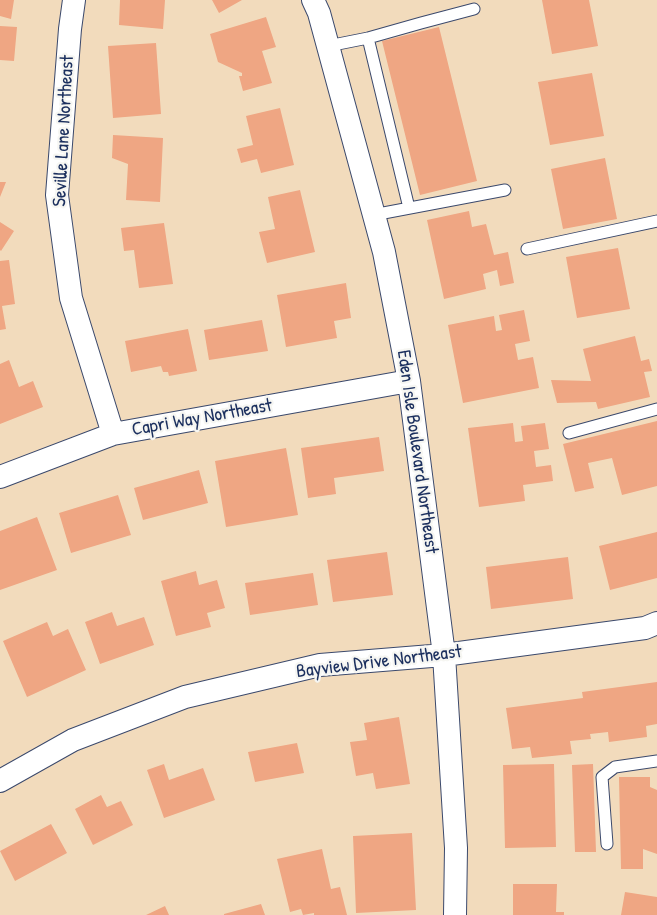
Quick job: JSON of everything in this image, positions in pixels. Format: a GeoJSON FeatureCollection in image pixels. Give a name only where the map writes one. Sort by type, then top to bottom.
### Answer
{"type":"FeatureCollection","features":[{"type":"Feature","properties":{"kind":"street","name":"Seville Lane Northeast"},"geometry":{"type":"LineString","coordinates":[[74,0],[57,195],[71,298],[113,434]]}},
{"type":"Feature","properties":{"kind":"street","name":"Eden Isle Boulevard Northeast"},"geometry":{"type":"LineString","coordinates":[[313,0],[319,13],[384,252],[409,380],[444,655],[456,848],[455,915]]}},
{"type":"Feature","properties":{"kind":"street","name":"Capri Way Northeast"},"geometry":{"type":"LineString","coordinates":[[0,477],[113,434],[409,380]]}},
{"type":"Feature","properties":{"kind":"street","name":"Bayview Drive Northeast"},"geometry":{"type":"LineString","coordinates":[[0,781],[73,740],[185,697],[320,665],[444,655],[645,628],[657,623]]}},
{"type":"Feature","properties":{"kind":"lane"},"geometry":{"type":"LineString","coordinates":[[328,46],[368,38],[474,9]]}},
{"type":"Feature","properties":{"kind":"lane"},"geometry":{"type":"LineString","coordinates":[[368,38],[409,208]]}},
{"type":"Feature","properties":{"kind":"lane"},"geometry":{"type":"LineString","coordinates":[[374,215],[505,190]]}},
{"type":"Feature","properties":{"kind":"lane"},"geometry":{"type":"LineString","coordinates":[[527,249],[657,221]]}},
{"type":"Feature","properties":{"kind":"lane"},"geometry":{"type":"LineString","coordinates":[[569,432],[657,409]]}},
{"type":"Feature","properties":{"kind":"lane"},"geometry":{"type":"LineString","coordinates":[[607,844],[602,777],[614,767],[657,761]]}},
{"type":"Feature","properties":{"kind":"building"},"geometry":{"type":"Polygon","coordinates":[[[0,0],[14,0],[11,19],[0,16],[0,0]]]}},
{"type":"Feature","properties":{"kind":"building"},"geometry":{"type":"Polygon","coordinates":[[[120,0],[165,0],[163,29],[119,25],[120,0]]]}},
{"type":"Feature","properties":{"kind":"building"},"geometry":{"type":"Polygon","coordinates":[[[212,0],[242,0],[219,13],[212,0]]]}},
{"type":"Feature","properties":{"kind":"building"},"geometry":{"type":"Polygon","coordinates":[[[542,0],[589,0],[598,46],[552,54],[542,0]]]}},
{"type":"Feature","properties":{"kind":"building"},"geometry":{"type":"Polygon","coordinates":[[[266,17],[276,47],[262,51],[272,83],[243,91],[239,76],[242,76],[242,73],[218,62],[210,34],[266,17]]]}},
{"type":"Feature","properties":{"kind":"building"},"geometry":{"type":"Polygon","coordinates":[[[0,26],[17,27],[14,61],[0,60],[0,26]]]}},
{"type":"Feature","properties":{"kind":"building"},"geometry":{"type":"Polygon","coordinates":[[[439,27],[477,181],[420,195],[382,41],[439,27]]]}},
{"type":"Feature","properties":{"kind":"building"},"geometry":{"type":"Polygon","coordinates":[[[156,43],[161,114],[113,118],[108,46],[156,43]]]}},
{"type":"Feature","properties":{"kind":"building"},"geometry":{"type":"Polygon","coordinates":[[[592,73],[604,136],[550,145],[538,82],[592,73]]]}},
{"type":"Feature","properties":{"kind":"building"},"geometry":{"type":"Polygon","coordinates":[[[280,108],[294,165],[261,173],[257,159],[241,163],[237,149],[253,145],[246,116],[280,108]]]}},
{"type":"Feature","properties":{"kind":"building"},"geometry":{"type":"Polygon","coordinates":[[[113,135],[163,138],[160,202],[126,200],[128,164],[112,158],[113,135]]]}},
{"type":"Feature","properties":{"kind":"building"},"geometry":{"type":"Polygon","coordinates":[[[605,158],[617,219],[563,229],[551,169],[605,158]]]}},
{"type":"Feature","properties":{"kind":"building"},"geometry":{"type":"Polygon","coordinates":[[[0,182],[6,182],[0,197],[0,182]]]}},
{"type":"Feature","properties":{"kind":"building"},"geometry":{"type":"Polygon","coordinates":[[[300,190],[315,252],[267,263],[259,232],[275,229],[268,197],[300,190]]]}},
{"type":"Feature","properties":{"kind":"building"},"geometry":{"type":"Polygon","coordinates":[[[469,211],[472,227],[486,224],[494,255],[508,252],[514,283],[500,286],[497,270],[483,274],[486,289],[444,299],[427,220],[469,211]]]}},
{"type":"Feature","properties":{"kind":"building"},"geometry":{"type":"Polygon","coordinates":[[[0,222],[14,231],[1,251],[0,250],[0,222]]]}},
{"type":"Feature","properties":{"kind":"building"},"geometry":{"type":"Polygon","coordinates":[[[164,223],[173,284],[139,288],[134,250],[124,251],[121,228],[164,223]]]}},
{"type":"Feature","properties":{"kind":"building"},"geometry":{"type":"Polygon","coordinates":[[[618,248],[630,309],[577,318],[566,257],[618,248]]]}},
{"type":"Feature","properties":{"kind":"building"},"geometry":{"type":"Polygon","coordinates":[[[9,260],[15,304],[2,306],[6,329],[0,330],[0,261],[9,260]]]}},
{"type":"Feature","properties":{"kind":"building"},"geometry":{"type":"Polygon","coordinates":[[[346,283],[351,318],[334,321],[337,338],[286,347],[277,295],[346,283]]]}},
{"type":"Feature","properties":{"kind":"building"},"geometry":{"type":"Polygon","coordinates":[[[524,310],[530,341],[515,344],[518,360],[533,357],[539,388],[463,403],[448,325],[494,316],[496,331],[502,330],[499,315],[524,310]]]}},
{"type":"Feature","properties":{"kind":"building"},"geometry":{"type":"Polygon","coordinates":[[[262,320],[268,351],[209,360],[204,330],[262,320]]]}},
{"type":"Feature","properties":{"kind":"building"},"geometry":{"type":"Polygon","coordinates":[[[188,329],[197,371],[169,376],[168,372],[163,372],[161,366],[131,372],[125,341],[188,329]]]}},
{"type":"Feature","properties":{"kind":"building"},"geometry":{"type":"Polygon","coordinates":[[[635,336],[641,361],[649,359],[652,371],[644,372],[650,397],[598,409],[596,402],[557,403],[551,380],[591,381],[583,349],[635,336]]]}},
{"type":"Feature","properties":{"kind":"building"},"geometry":{"type":"Polygon","coordinates":[[[9,360],[19,387],[33,381],[43,407],[0,424],[0,364],[9,360]]]}},
{"type":"Feature","properties":{"kind":"building"},"geometry":{"type":"Polygon","coordinates":[[[657,421],[657,486],[622,495],[612,458],[588,463],[594,488],[575,492],[563,444],[657,421]]]}},
{"type":"Feature","properties":{"kind":"building"},"geometry":{"type":"Polygon","coordinates":[[[513,423],[515,442],[523,441],[521,426],[545,423],[549,449],[534,451],[536,467],[551,465],[553,481],[523,485],[525,501],[479,507],[468,428],[513,423]]]}},
{"type":"Feature","properties":{"kind":"building"},"geometry":{"type":"Polygon","coordinates":[[[379,437],[384,471],[334,478],[336,494],[308,498],[301,448],[379,437]]]}},
{"type":"Feature","properties":{"kind":"building"},"geometry":{"type":"Polygon","coordinates":[[[286,448],[298,515],[226,527],[215,461],[286,448]]]}},
{"type":"Feature","properties":{"kind":"building"},"geometry":{"type":"Polygon","coordinates":[[[199,470],[208,503],[143,520],[134,488],[199,470]]]}},
{"type":"Feature","properties":{"kind":"building"},"geometry":{"type":"Polygon","coordinates":[[[118,495],[131,535],[71,553],[59,513],[118,495]]]}},
{"type":"Feature","properties":{"kind":"building"},"geometry":{"type":"Polygon","coordinates":[[[37,517],[57,570],[0,590],[0,531],[37,517]]]}},
{"type":"Feature","properties":{"kind":"building"},"geometry":{"type":"Polygon","coordinates":[[[657,532],[657,578],[610,590],[599,546],[657,532]]]}},
{"type":"Feature","properties":{"kind":"building"},"geometry":{"type":"Polygon","coordinates":[[[387,552],[393,595],[333,602],[327,560],[387,552]]]}},
{"type":"Feature","properties":{"kind":"building"},"geometry":{"type":"Polygon","coordinates":[[[568,557],[573,599],[491,609],[486,567],[568,557]]]}},
{"type":"Feature","properties":{"kind":"building"},"geometry":{"type":"Polygon","coordinates":[[[196,571],[199,585],[217,580],[225,608],[207,613],[211,627],[176,636],[161,581],[196,571]]]}},
{"type":"Feature","properties":{"kind":"building"},"geometry":{"type":"Polygon","coordinates":[[[313,573],[318,605],[250,615],[245,583],[313,573]]]}},
{"type":"Feature","properties":{"kind":"building"},"geometry":{"type":"Polygon","coordinates":[[[112,612],[117,626],[144,617],[154,645],[100,664],[85,622],[112,612]]]}},
{"type":"Feature","properties":{"kind":"building"},"geometry":{"type":"Polygon","coordinates":[[[47,622],[53,636],[68,629],[86,670],[27,697],[3,641],[47,622]]]}},
{"type":"Feature","properties":{"kind":"building"},"geometry":{"type":"Polygon","coordinates":[[[657,682],[657,724],[646,726],[647,737],[609,742],[608,732],[590,734],[591,739],[570,741],[572,754],[532,758],[530,747],[512,749],[506,708],[583,698],[582,692],[657,682]]]}},
{"type":"Feature","properties":{"kind":"building"},"geometry":{"type":"Polygon","coordinates":[[[399,717],[410,784],[376,789],[373,773],[356,776],[350,742],[367,740],[364,723],[399,717]]]}},
{"type":"Feature","properties":{"kind":"building"},"geometry":{"type":"Polygon","coordinates":[[[297,743],[304,773],[255,782],[248,752],[297,743]]]}},
{"type":"Feature","properties":{"kind":"building"},"geometry":{"type":"Polygon","coordinates":[[[164,764],[169,780],[203,768],[215,800],[164,818],[147,770],[164,764]]]}},
{"type":"Feature","properties":{"kind":"building"},"geometry":{"type":"Polygon","coordinates":[[[554,764],[556,847],[505,848],[503,765],[554,764]]]}},
{"type":"Feature","properties":{"kind":"building"},"geometry":{"type":"Polygon","coordinates":[[[593,764],[596,852],[575,852],[572,765],[593,764]]]}},
{"type":"Feature","properties":{"kind":"building"},"geometry":{"type":"Polygon","coordinates":[[[619,777],[650,777],[650,787],[657,790],[657,854],[643,849],[643,869],[621,869],[619,777]]]}},
{"type":"Feature","properties":{"kind":"building"},"geometry":{"type":"Polygon","coordinates":[[[101,795],[107,807],[121,801],[133,825],[93,845],[75,809],[101,795]]]}},
{"type":"Feature","properties":{"kind":"building"},"geometry":{"type":"Polygon","coordinates":[[[51,824],[67,853],[15,881],[0,851],[51,824]]]}},
{"type":"Feature","properties":{"kind":"building"},"geometry":{"type":"Polygon","coordinates":[[[412,833],[416,910],[356,913],[353,836],[412,833]]]}},
{"type":"Feature","properties":{"kind":"building"},"geometry":{"type":"Polygon","coordinates":[[[322,849],[331,889],[340,887],[347,915],[314,915],[314,913],[303,915],[301,909],[290,912],[277,859],[322,849]]]}},
{"type":"Feature","properties":{"kind":"building"},"geometry":{"type":"Polygon","coordinates":[[[513,884],[557,884],[556,912],[564,912],[564,915],[513,915],[513,884]]]}},
{"type":"Feature","properties":{"kind":"building"},"geometry":{"type":"Polygon","coordinates":[[[625,892],[657,897],[657,915],[621,915],[625,892]]]}},
{"type":"Feature","properties":{"kind":"building"},"geometry":{"type":"Polygon","coordinates":[[[261,904],[265,915],[224,915],[224,914],[261,904]]]}},
{"type":"Feature","properties":{"kind":"building"},"geometry":{"type":"Polygon","coordinates":[[[165,906],[169,915],[146,915],[165,906]]]}}]}
